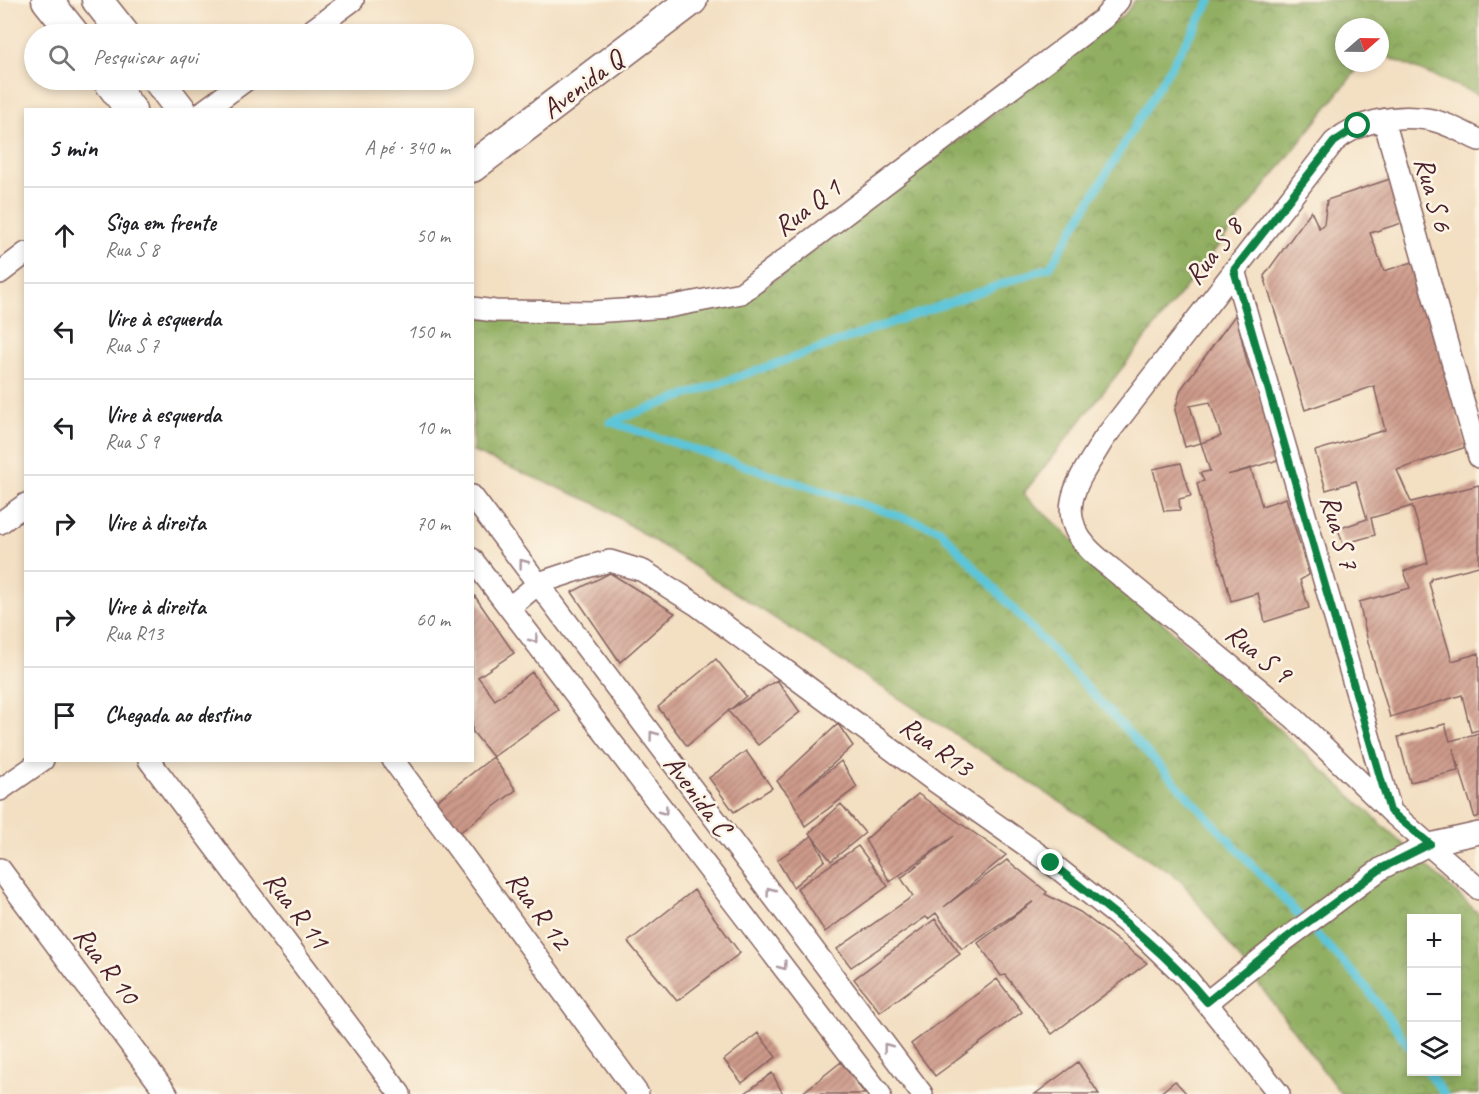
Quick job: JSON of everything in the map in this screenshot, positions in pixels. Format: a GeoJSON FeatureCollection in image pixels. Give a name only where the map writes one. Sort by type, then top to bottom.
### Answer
{"type":"FeatureCollection","features":[{"type":"Feature","properties":{"kind":"street"},"geometry":{"type":"LineString","coordinates":[[47,0],[66,24]]}},
{"type":"Feature","properties":{"kind":"street"},"geometry":{"type":"LineString","coordinates":[[97,0],[115,24]]}},
{"type":"Feature","properties":{"kind":"street"},"geometry":{"type":"LineString","coordinates":[[321,24],[353,0]]}},
{"type":"Feature","properties":{"kind":"street","name":"Avenida Q"},"geometry":{"type":"LineString","coordinates":[[474,166],[692,0]]}},
{"type":"Feature","properties":{"kind":"street","name":"Rua Q 1"},"geometry":{"type":"LineString","coordinates":[[474,308],[495,311],[592,312],[668,307],[741,293],[1104,18],[1119,0]]}},
{"type":"Feature","properties":{"kind":"street"},"geometry":{"type":"LineString","coordinates":[[116,90],[129,108]]}},
{"type":"Feature","properties":{"kind":"street"},"geometry":{"type":"LineString","coordinates":[[166,90],[180,108]]}},
{"type":"Feature","properties":{"kind":"street"},"geometry":{"type":"LineString","coordinates":[[208,108],[232,90]]}},
{"type":"Feature","properties":{"kind":"street","name":"Rua S 8"},"geometry":{"type":"LineString","coordinates":[[1103,440],[1334,142],[1358,126],[1384,120],[1408,118],[1427,119],[1444,124],[1479,140]]}},
{"type":"Feature","properties":{"kind":"street","name":"Rua S 6"},"geometry":{"type":"LineString","coordinates":[[1384,120],[1479,457]]}},
{"type":"Feature","properties":{"kind":"street"},"geometry":{"type":"LineString","coordinates":[[0,273],[24,255]]}},
{"type":"Feature","properties":{"kind":"street","name":"Rua S 7"},"geometry":{"type":"LineString","coordinates":[[1234,270],[1390,811]]}},
{"type":"Feature","properties":{"kind":"street","name":"Rua S 9"},"geometry":{"type":"LineString","coordinates":[[1103,440],[1077,483],[1070,505],[1074,525],[1086,545],[1112,569],[1293,717],[1390,811],[1479,889]]}},
{"type":"Feature","properties":{"kind":"street","name":"Avenida C"},"geometry":{"type":"LineString","coordinates":[[474,499],[922,1094]]}},
{"type":"Feature","properties":{"kind":"street"},"geometry":{"type":"LineString","coordinates":[[0,523],[24,505]]}},
{"type":"Feature","properties":{"kind":"street","name":"Rua R13"},"geometry":{"type":"LineString","coordinates":[[510,607],[539,583],[610,561],[643,571],[697,605],[933,780],[1051,863],[1143,936],[1186,976],[1279,1094]]}},
{"type":"Feature","properties":{"kind":"street","name":"Avenida C"},"geometry":{"type":"LineString","coordinates":[[474,562],[880,1094]]}},
{"type":"Feature","properties":{"kind":"street"},"geometry":{"type":"LineString","coordinates":[[0,790],[40,762]]}},
{"type":"Feature","properties":{"kind":"street","name":"Rua R 11"},"geometry":{"type":"LineString","coordinates":[[151,762],[400,1094]]}},
{"type":"Feature","properties":{"kind":"street","name":"Rua R 12"},"geometry":{"type":"LineString","coordinates":[[394,762],[638,1094]]}},
{"type":"Feature","properties":{"kind":"street"},"geometry":{"type":"LineString","coordinates":[[1207,1002],[1293,933],[1382,868],[1430,844],[1479,833]]}},
{"type":"Feature","properties":{"kind":"street","name":"Rua R 10"},"geometry":{"type":"LineString","coordinates":[[0,869],[167,1094]]}},
{"type":"Feature","properties":{"kind":"green space"},"geometry":{"type":"Polygon","coordinates":[[[1135,0],[1479,0],[1479,95],[1389,58],[1389,18],[1335,18],[1335,72],[1355,72],[1023,494],[1479,914],[1479,1094],[1341,1094],[1180,879],[597,504],[474,452],[474,317],[670,316],[744,303],[1126,13],[1135,0]]]}},
{"type":"Feature","properties":{"kind":"building"},"geometry":{"type":"Polygon","coordinates":[[[1393,178],[1405,222],[1370,233],[1384,271],[1416,261],[1466,447],[1397,470],[1411,502],[1479,485],[1479,566],[1432,578],[1429,583],[1452,661],[1479,653],[1479,730],[1471,732],[1462,695],[1390,717],[1359,602],[1410,588],[1404,571],[1428,563],[1423,541],[1412,506],[1371,518],[1375,535],[1343,544],[1338,529],[1367,519],[1356,481],[1326,490],[1315,451],[1385,430],[1374,386],[1305,410],[1264,276],[1311,211],[1319,228],[1324,224],[1327,200],[1393,178]]]}},
{"type":"Feature","properties":{"kind":"building"},"geometry":{"type":"Polygon","coordinates":[[[1236,314],[1247,362],[1257,387],[1278,460],[1227,475],[1251,469],[1262,506],[1286,498],[1309,575],[1300,580],[1309,608],[1265,622],[1258,593],[1231,601],[1206,523],[1197,483],[1204,481],[1200,473],[1210,471],[1201,443],[1185,447],[1175,410],[1181,389],[1236,314]],[[1210,402],[1190,406],[1201,443],[1221,436],[1210,402]]]}},
{"type":"Feature","properties":{"kind":"building"},"geometry":{"type":"Polygon","coordinates":[[[1181,463],[1191,496],[1179,499],[1180,510],[1164,511],[1153,469],[1181,463]]]}},
{"type":"Feature","properties":{"kind":"building"},"geometry":{"type":"Polygon","coordinates":[[[610,573],[675,613],[620,662],[572,592],[610,573]]]}},
{"type":"Feature","properties":{"kind":"building"},"geometry":{"type":"Polygon","coordinates":[[[474,595],[514,653],[478,677],[495,700],[532,672],[559,710],[493,757],[474,733],[474,595]]]}},
{"type":"Feature","properties":{"kind":"building"},"geometry":{"type":"Polygon","coordinates":[[[716,659],[746,696],[687,746],[658,707],[716,659]]]}},
{"type":"Feature","properties":{"kind":"building"},"geometry":{"type":"Polygon","coordinates":[[[777,680],[800,712],[758,745],[728,711],[777,680]]]}},
{"type":"Feature","properties":{"kind":"building"},"geometry":{"type":"Polygon","coordinates":[[[838,724],[853,746],[799,794],[841,761],[857,787],[805,826],[792,800],[777,781],[838,724]]]}},
{"type":"Feature","properties":{"kind":"building"},"geometry":{"type":"Polygon","coordinates":[[[1445,724],[1450,741],[1479,733],[1479,816],[1475,818],[1453,748],[1458,771],[1410,782],[1398,737],[1445,724]]]}},
{"type":"Feature","properties":{"kind":"building"},"geometry":{"type":"Polygon","coordinates":[[[746,751],[772,788],[734,812],[709,778],[746,751]]]}},
{"type":"Feature","properties":{"kind":"building"},"geometry":{"type":"Polygon","coordinates":[[[493,757],[516,790],[459,833],[435,802],[493,757]]]}},
{"type":"Feature","properties":{"kind":"building"},"geometry":{"type":"Polygon","coordinates":[[[918,794],[1006,855],[944,907],[1007,860],[1047,892],[1045,894],[1080,912],[1147,963],[1052,1034],[1005,975],[1001,976],[978,943],[1033,902],[962,949],[936,913],[928,919],[926,917],[851,967],[837,949],[913,896],[901,878],[954,836],[890,882],[865,840],[918,794]]]}},
{"type":"Feature","properties":{"kind":"building"},"geometry":{"type":"Polygon","coordinates":[[[841,804],[865,833],[831,861],[809,833],[841,804]]]}},
{"type":"Feature","properties":{"kind":"building"},"geometry":{"type":"Polygon","coordinates":[[[812,836],[825,860],[793,887],[777,860],[812,836]]]}},
{"type":"Feature","properties":{"kind":"building"},"geometry":{"type":"Polygon","coordinates":[[[858,846],[888,886],[825,932],[797,888],[858,846]]]}},
{"type":"Feature","properties":{"kind":"building"},"geometry":{"type":"Polygon","coordinates":[[[694,890],[740,953],[677,1001],[628,942],[694,890]]]}},
{"type":"Feature","properties":{"kind":"building"},"geometry":{"type":"Polygon","coordinates":[[[935,919],[960,954],[880,1012],[854,979],[935,919]]]}},
{"type":"Feature","properties":{"kind":"building"},"geometry":{"type":"Polygon","coordinates":[[[997,979],[1022,1012],[935,1076],[911,1044],[997,979]]]}},
{"type":"Feature","properties":{"kind":"building"},"geometry":{"type":"Polygon","coordinates":[[[758,1033],[776,1057],[742,1083],[724,1060],[758,1033]]]}},
{"type":"Feature","properties":{"kind":"building"},"geometry":{"type":"Polygon","coordinates":[[[841,1062],[865,1094],[801,1094],[841,1062]]]}},
{"type":"Feature","properties":{"kind":"building"},"geometry":{"type":"Polygon","coordinates":[[[1078,1062],[1099,1094],[1035,1094],[1078,1062]]]}},
{"type":"Feature","properties":{"kind":"building"},"geometry":{"type":"Polygon","coordinates":[[[772,1073],[783,1094],[744,1094],[772,1073]]]}},
{"type":"Feature","properties":{"kind":"building"},"geometry":{"type":"Polygon","coordinates":[[[1175,1081],[1187,1094],[1159,1094],[1175,1081]]]}},
{"type":"Feature","properties":{"kind":"waterway"},"geometry":{"type":"LineString","coordinates":[[610,422],[1050,267],[1211,0]]}},
{"type":"Feature","properties":{"kind":"waterway"},"geometry":{"type":"LineString","coordinates":[[610,422],[939,529],[1364,985],[1407,1043]]}},
{"type":"Feature","properties":{"kind":"waterway"},"geometry":{"type":"LineString","coordinates":[[1431,1076],[1444,1094]]}},
{"type":"Feature","properties":{"kind":"route"},"geometry":{"type":"LineString","coordinates":[[1051,863],[1143,936],[1186,976],[1207,1002],[1285,939],[1382,868],[1430,844],[1390,811],[1234,270],[1334,142],[1344,133],[1358,126]]}}]}
